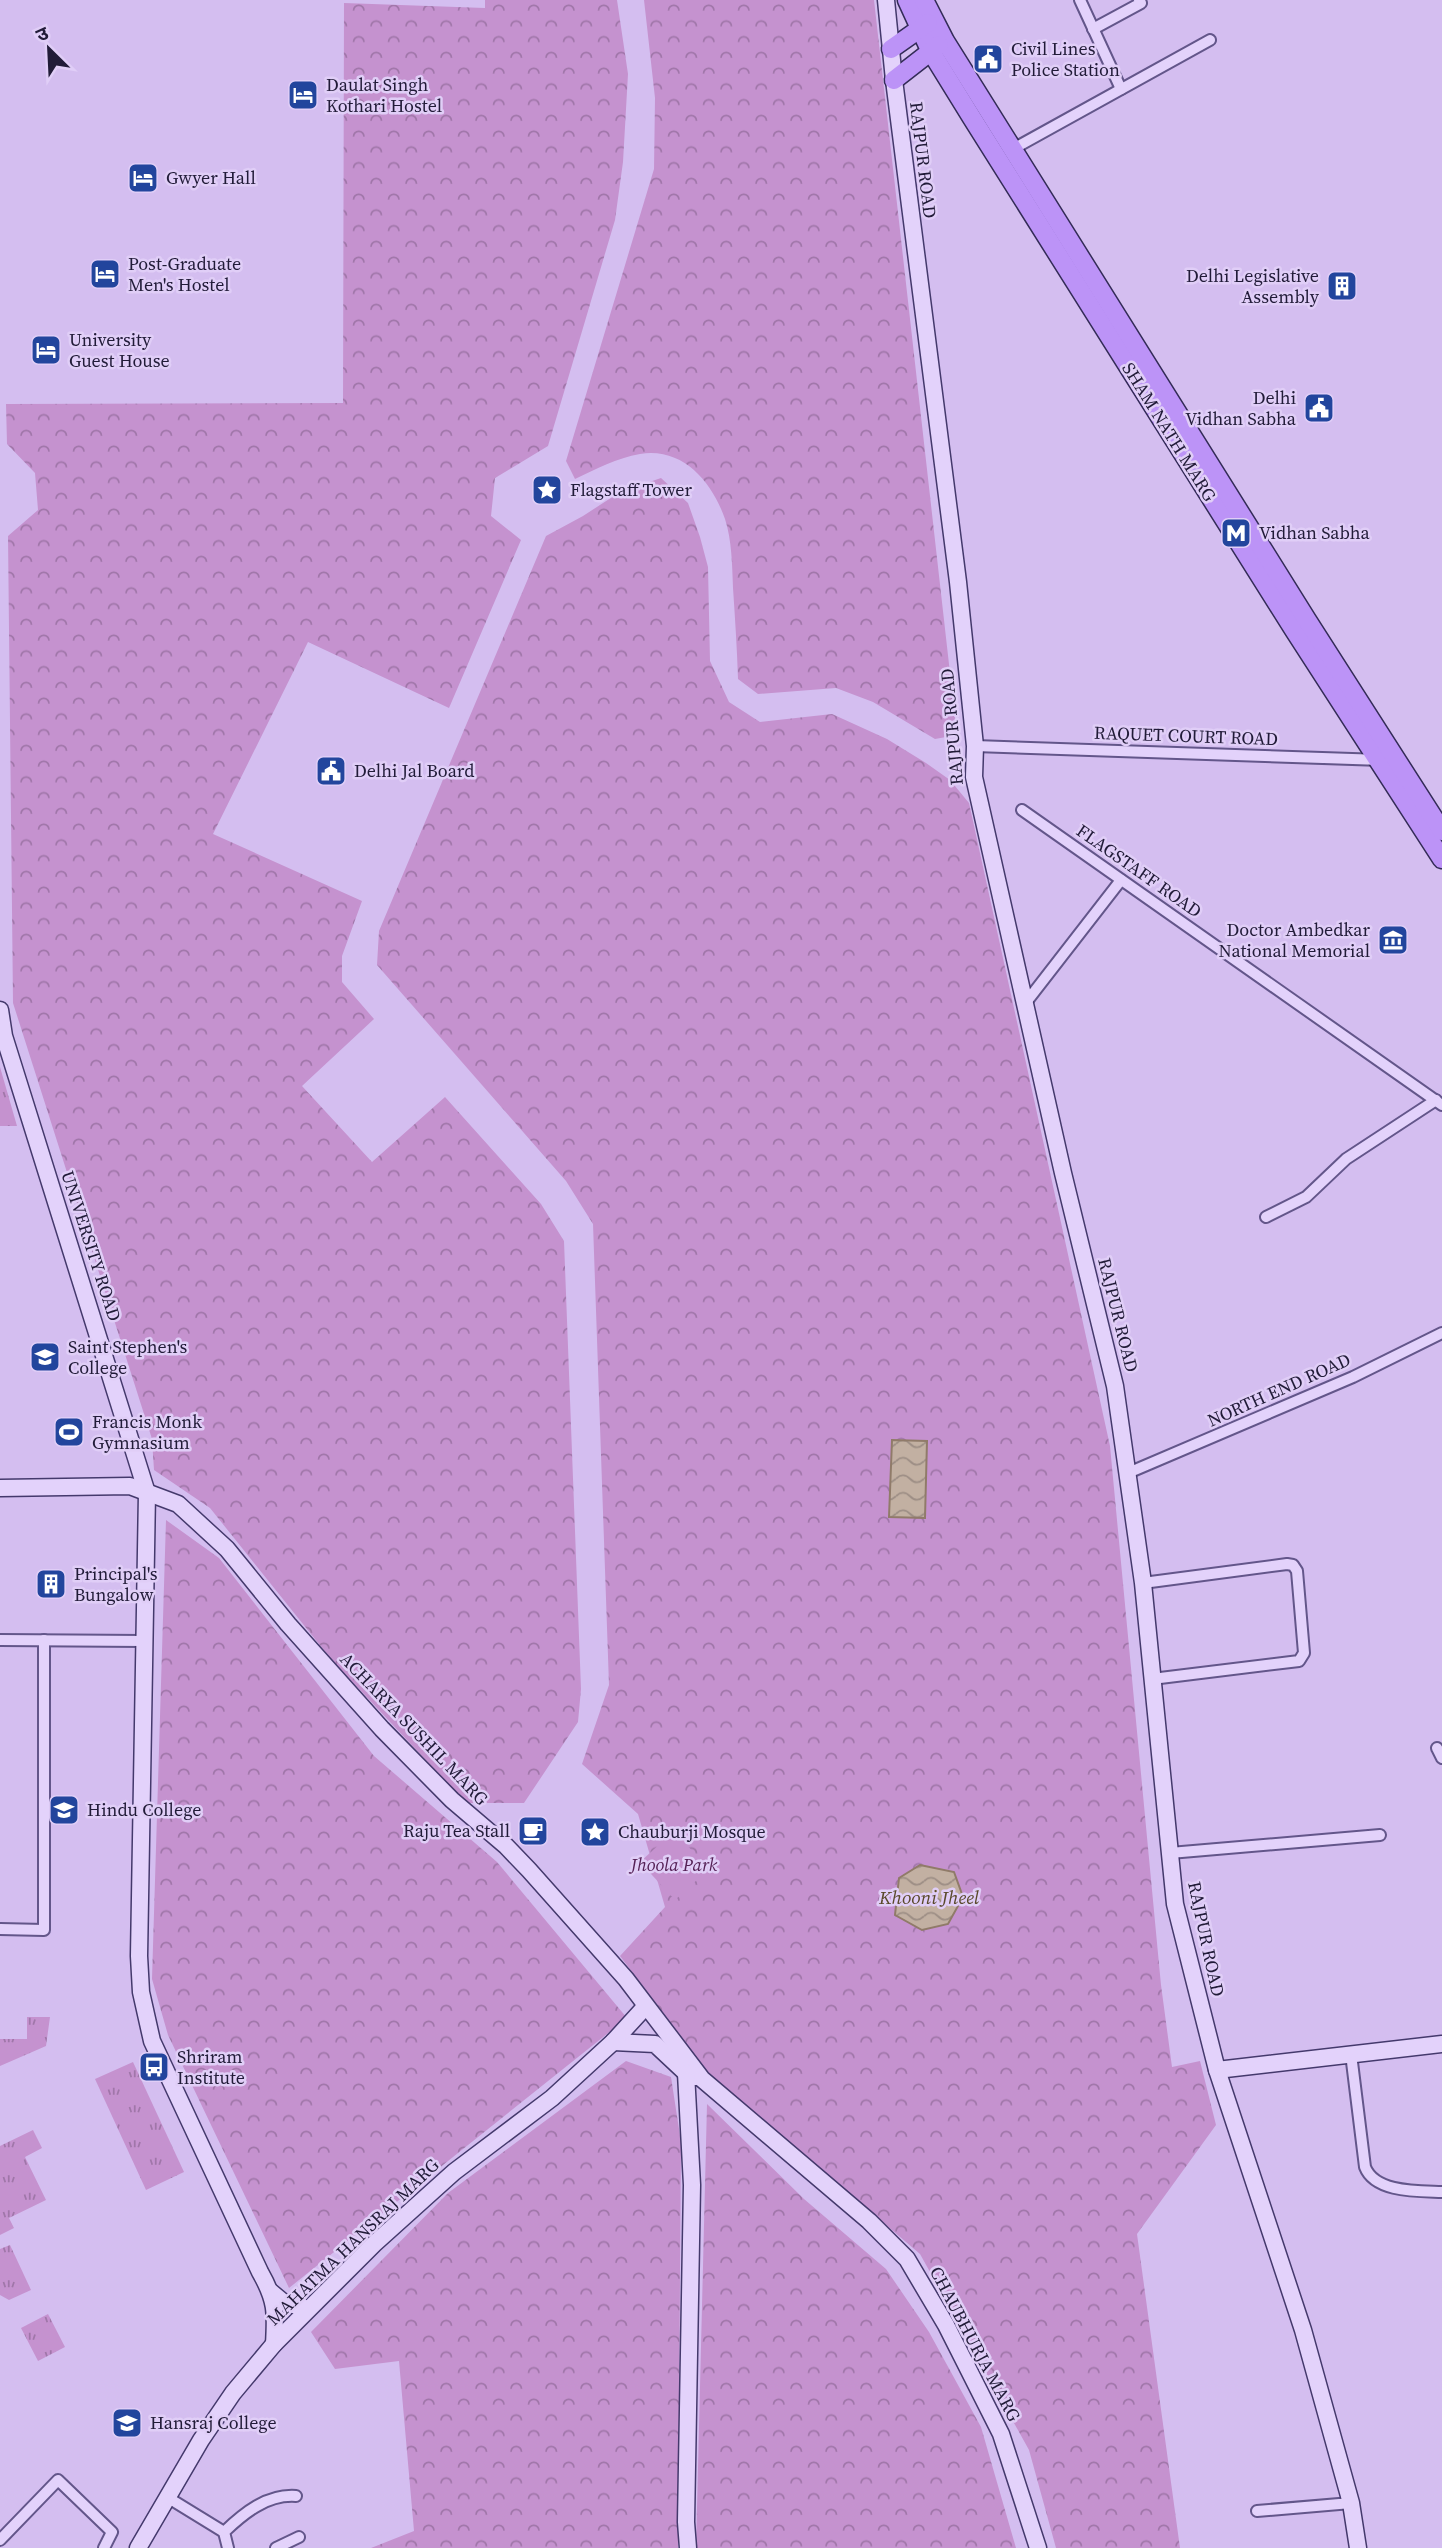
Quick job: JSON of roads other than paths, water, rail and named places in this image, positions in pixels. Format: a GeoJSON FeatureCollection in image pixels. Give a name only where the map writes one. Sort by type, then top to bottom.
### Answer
{"type":"FeatureCollection","features":[{"type":"Feature","properties":{"kind":"main road","name":"SHAM NATH MARG"},"geometry":{"type":"LineString","coordinates":[[907,0],[927,24],[937,46],[1294,630],[1442,831]]}},
{"type":"Feature","properties":{"kind":"main road","name":"SHAM NATH MARG"},"geometry":{"type":"LineString","coordinates":[[924,0],[927,24]]}},
{"type":"Feature","properties":{"kind":"main road"},"geometry":{"type":"LineString","coordinates":[[891,49],[927,24]]}},
{"type":"Feature","properties":{"kind":"main road"},"geometry":{"type":"LineString","coordinates":[[894,80],[937,46]]}},
{"type":"Feature","properties":{"kind":"main road","name":"SHAM NATH MARG"},"geometry":{"type":"LineString","coordinates":[[937,46],[1013,149],[1307,620],[1442,859]]}},
{"type":"Feature","properties":{"kind":"street","name":"RAJPUR ROAD"},"geometry":{"type":"LineString","coordinates":[[886,0],[958,582],[975,746],[974,777],[1024,1004],[1115,1386],[1143,1583],[1175,1904],[1217,2070],[1303,2330],[1351,2503],[1358,2548]]}},
{"type":"Feature","properties":{"kind":"street"},"geometry":{"type":"LineString","coordinates":[[1080,0],[1121,89]]}},
{"type":"Feature","properties":{"kind":"street"},"geometry":{"type":"LineString","coordinates":[[1093,29],[1141,3],[1139,0]]}},
{"type":"Feature","properties":{"kind":"street"},"geometry":{"type":"LineString","coordinates":[[1013,149],[1210,40]]}},
{"type":"Feature","properties":{"kind":"street","name":"RAQUET COURT ROAD"},"geometry":{"type":"LineString","coordinates":[[975,746],[1387,759]]}},
{"type":"Feature","properties":{"kind":"street","name":"FLAGSTAFF ROAD"},"geometry":{"type":"LineString","coordinates":[[1022,810],[1439,1103]]}},
{"type":"Feature","properties":{"kind":"street"},"geometry":{"type":"LineString","coordinates":[[1024,1004],[1121,880]]}},
{"type":"Feature","properties":{"kind":"street","name":"UNIVERSITY ROAD"},"geometry":{"type":"LineString","coordinates":[[0,1010],[4,1036],[147,1493],[139,1956],[141,1992],[152,2041],[271,2292]]}},
{"type":"Feature","properties":{"kind":"street"},"geometry":{"type":"LineString","coordinates":[[1266,1217],[1306,1197],[1346,1159],[1439,1103]]}},
{"type":"Feature","properties":{"kind":"street","name":"NORTH END ROAD"},"geometry":{"type":"LineString","coordinates":[[1128,1473],[1353,1377],[1442,1333]]}},
{"type":"Feature","properties":{"kind":"street","name":"ACHARYA SUSHIL MARG"},"geometry":{"type":"LineString","coordinates":[[0,1488],[130,1486],[178,1503],[227,1549],[288,1624],[382,1729],[452,1800],[506,1846],[529,1870],[626,1979],[702,2079]]}},
{"type":"Feature","properties":{"kind":"street"},"geometry":{"type":"LineString","coordinates":[[0,1499],[132,1497],[147,1493]]}},
{"type":"Feature","properties":{"kind":"street"},"geometry":{"type":"LineString","coordinates":[[1143,1583],[1287,1564],[1293,1565],[1297,1571],[1304,1653],[1299,1661],[1153,1679]]}},
{"type":"Feature","properties":{"kind":"street"},"geometry":{"type":"LineString","coordinates":[[0,1640],[144,1641]]}},
{"type":"Feature","properties":{"kind":"street"},"geometry":{"type":"LineString","coordinates":[[0,1929],[44,1930],[44,1640]]}},
{"type":"Feature","properties":{"kind":"street"},"geometry":{"type":"LineString","coordinates":[[1170,1853],[1380,1835]]}},
{"type":"Feature","properties":{"kind":"street","name":"MAHATMA HANSRAJ MARG"},"geometry":{"type":"LineString","coordinates":[[138,2548],[201,2440],[233,2393],[274,2344],[374,2244],[454,2172],[552,2098],[613,2042],[645,2007]]}},
{"type":"Feature","properties":{"kind":"street"},"geometry":{"type":"LineString","coordinates":[[613,2042],[655,2044],[686,2073],[702,2079]]}},
{"type":"Feature","properties":{"kind":"street"},"geometry":{"type":"LineString","coordinates":[[1217,2070],[1442,2044]]}},
{"type":"Feature","properties":{"kind":"street"},"geometry":{"type":"LineString","coordinates":[[1351,2054],[1365,2167],[1369,2174],[1396,2189],[1442,2192]]}},
{"type":"Feature","properties":{"kind":"street"},"geometry":{"type":"LineString","coordinates":[[686,2073],[692,2185],[686,2522],[688,2548]]}},
{"type":"Feature","properties":{"kind":"street","name":"CHAUBHURJA MARG"},"geometry":{"type":"LineString","coordinates":[[702,2079],[869,2221],[907,2259],[946,2325],[1001,2434],[1038,2548]]}},
{"type":"Feature","properties":{"kind":"street"},"geometry":{"type":"LineString","coordinates":[[271,2292],[283,2302],[308,2309]]}},
{"type":"Feature","properties":{"kind":"street"},"geometry":{"type":"LineString","coordinates":[[271,2292],[275,2313],[274,2344]]}},
{"type":"Feature","properties":{"kind":"street"},"geometry":{"type":"LineString","coordinates":[[0,2540],[58,2480],[112,2532],[104,2548]]}},
{"type":"Feature","properties":{"kind":"street"},"geometry":{"type":"LineString","coordinates":[[224,2532],[255,2506],[283,2496],[296,2496]]}},
{"type":"Feature","properties":{"kind":"street"},"geometry":{"type":"LineString","coordinates":[[167,2497],[224,2532],[228,2548]]}},
{"type":"Feature","properties":{"kind":"street"},"geometry":{"type":"LineString","coordinates":[[1257,2511],[1351,2503]]}},
{"type":"Feature","properties":{"kind":"street"},"geometry":{"type":"LineString","coordinates":[[276,2548],[299,2537]]}},
{"type":"Feature","properties":{"kind":"water"},"geometry":{"type":"Polygon","coordinates":[[[892,1440],[927,1441],[925,1518],[889,1517],[892,1440]]]}},
{"type":"Feature","properties":{"kind":"water","name":"Khooni Jheel"},"geometry":{"type":"Polygon","coordinates":[[[920,1865],[954,1872],[963,1897],[948,1924],[922,1930],[895,1915],[899,1878],[920,1865]]]}},
{"type":"Feature","properties":{"kind":"place","name":"Civil Lines Police Station"},"geometry":{"type":"Point","coordinates":[988,59]}},
{"type":"Feature","properties":{"kind":"place","name":"Daulat Singh Kothari Hostel"},"geometry":{"type":"Point","coordinates":[303,95]}},
{"type":"Feature","properties":{"kind":"place","name":"Gwyer Hall"},"geometry":{"type":"Point","coordinates":[143,178]}},
{"type":"Feature","properties":{"kind":"place","name":"Post-Graduate Men's Hostel"},"geometry":{"type":"Point","coordinates":[105,274]}},
{"type":"Feature","properties":{"kind":"place","name":"Delhi Legislative Assembly"},"geometry":{"type":"Point","coordinates":[1342,286]}},
{"type":"Feature","properties":{"kind":"place","name":"University Guest House"},"geometry":{"type":"Point","coordinates":[46,350]}},
{"type":"Feature","properties":{"kind":"place","name":"Delhi Vidhan Sabha"},"geometry":{"type":"Point","coordinates":[1319,408]}},
{"type":"Feature","properties":{"kind":"place","name":"Flagstaff Tower"},"geometry":{"type":"Point","coordinates":[547,490]}},
{"type":"Feature","properties":{"kind":"place","name":"Vidhan Sabha"},"geometry":{"type":"Point","coordinates":[1236,533]}},
{"type":"Feature","properties":{"kind":"place","name":"Delhi Jal Board"},"geometry":{"type":"Point","coordinates":[331,771]}},
{"type":"Feature","properties":{"kind":"place","name":"Doctor Ambedkar National Memorial"},"geometry":{"type":"Point","coordinates":[1393,940]}},
{"type":"Feature","properties":{"kind":"place","name":"Saint Stephen's College"},"geometry":{"type":"Point","coordinates":[45,1357]}},
{"type":"Feature","properties":{"kind":"place","name":"Francis Monk Gymnasium"},"geometry":{"type":"Point","coordinates":[69,1432]}},
{"type":"Feature","properties":{"kind":"place","name":"Principal's Bungalow"},"geometry":{"type":"Point","coordinates":[51,1584]}},
{"type":"Feature","properties":{"kind":"place","name":"Hindu College"},"geometry":{"type":"Point","coordinates":[64,1810]}},
{"type":"Feature","properties":{"kind":"place","name":"Raju Tea Stall"},"geometry":{"type":"Point","coordinates":[533,1831]}},
{"type":"Feature","properties":{"kind":"place","name":"Chauburji Mosque"},"geometry":{"type":"Point","coordinates":[595,1832]}},
{"type":"Feature","properties":{"kind":"place","name":"Shriram Institute"},"geometry":{"type":"Point","coordinates":[154,2067]}},
{"type":"Feature","properties":{"kind":"place","name":"Hansraj College"},"geometry":{"type":"Point","coordinates":[127,2423]}},
{"type":"Feature","properties":{"kind":"park label","name":"Jhoola Park"},"geometry":{"type":"Point","coordinates":[674,1865]}}]}
